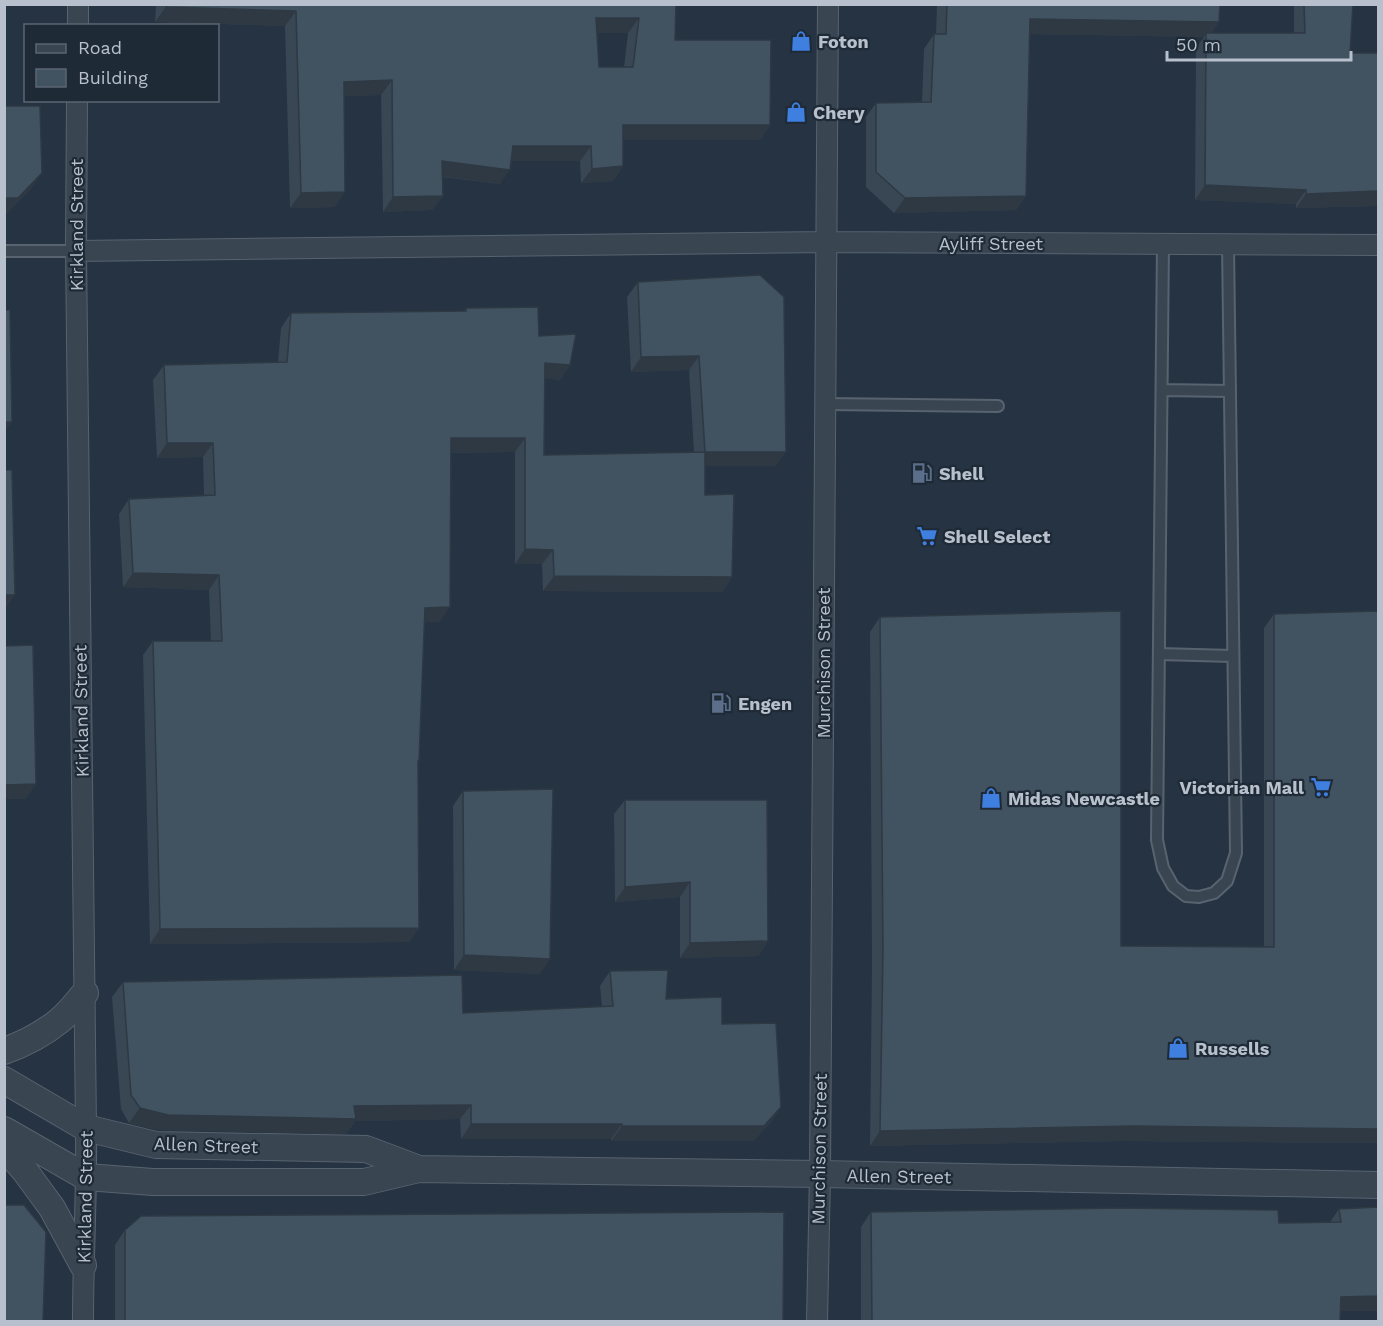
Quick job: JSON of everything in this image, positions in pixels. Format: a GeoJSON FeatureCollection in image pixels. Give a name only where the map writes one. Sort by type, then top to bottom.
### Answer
{"type":"FeatureCollection","features":[{"type":"Feature","properties":{"kind":"street"},"geometry":{"type":"LineString","coordinates":[[78,4],[78,24]]}},
{"type":"Feature","properties":{"kind":"street","name":"Murchison Street"},"geometry":{"type":"LineString","coordinates":[[817,1322],[828,4]]}},
{"type":"Feature","properties":{"kind":"street","name":"Kirkland Street"},"geometry":{"type":"LineString","coordinates":[[77,102],[76,251],[87,1177],[83,1322]]}},
{"type":"Feature","properties":{"kind":"street","name":"Ayliff Street"},"geometry":{"type":"LineString","coordinates":[[76,251],[826,242],[1378,245]]}},
{"type":"Feature","properties":{"kind":"street"},"geometry":{"type":"LineString","coordinates":[[4,1051],[21,1045],[61,1020],[85,993]]}},
{"type":"Feature","properties":{"kind":"street","name":"Allen Street"},"geometry":{"type":"LineString","coordinates":[[4,1080],[86,1128],[156,1145],[366,1149],[419,1169]]}},
{"type":"Feature","properties":{"kind":"street","name":"Allen Street"},"geometry":{"type":"LineString","coordinates":[[4,1130],[87,1177],[153,1182],[364,1182],[419,1169],[1378,1185]]}},
{"type":"Feature","properties":{"kind":"street"},"geometry":{"type":"LineString","coordinates":[[4,1147],[52,1208],[83,1265]]}},
{"type":"Feature","properties":{"kind":"lane"},"geometry":{"type":"LineString","coordinates":[[1163,244],[1157,840],[1163,868],[1173,886],[1186,896],[1199,897],[1214,893],[1227,881],[1236,853],[1228,244]]}},
{"type":"Feature","properties":{"kind":"lane"},"geometry":{"type":"LineString","coordinates":[[4,251],[76,251]]}},
{"type":"Feature","properties":{"kind":"lane"},"geometry":{"type":"LineString","coordinates":[[1162,390],[1230,391]]}},
{"type":"Feature","properties":{"kind":"lane"},"geometry":{"type":"LineString","coordinates":[[825,404],[998,406]]}},
{"type":"Feature","properties":{"kind":"lane"},"geometry":{"type":"LineString","coordinates":[[1159,654],[1233,656]]}},
{"type":"Feature","properties":{"kind":"building"},"geometry":{"type":"Polygon","coordinates":[[[166,4],[676,4],[675,40],[771,40],[770,125],[623,125],[623,166],[592,169],[591,146],[513,146],[510,170],[442,161],[443,196],[393,197],[392,80],[344,82],[345,192],[301,193],[296,11],[166,7],[166,4]],[[596,18],[599,67],[633,67],[639,18],[596,18]]]}},
{"type":"Feature","properties":{"kind":"building"},"geometry":{"type":"Polygon","coordinates":[[[947,4],[1220,4],[1219,22],[1030,19],[1026,196],[905,198],[876,172],[876,103],[931,102],[934,34],[946,34],[947,4]]]}},
{"type":"Feature","properties":{"kind":"building"},"geometry":{"type":"Polygon","coordinates":[[[1304,4],[1353,4],[1350,53],[1378,53],[1378,191],[1306,194],[1306,190],[1205,185],[1206,33],[1305,33],[1304,4]]]}},
{"type":"Feature","properties":{"kind":"building"},"geometry":{"type":"Polygon","coordinates":[[[4,106],[40,106],[42,173],[18,198],[4,198],[4,106]]]}},
{"type":"Feature","properties":{"kind":"building"},"geometry":{"type":"Polygon","coordinates":[[[760,275],[784,297],[786,452],[705,452],[699,356],[641,357],[638,282],[760,275]]]}},
{"type":"Feature","properties":{"kind":"building"},"geometry":{"type":"Polygon","coordinates":[[[538,307],[539,336],[576,334],[570,365],[545,363],[544,455],[705,452],[705,495],[734,494],[732,577],[554,576],[553,550],[525,549],[525,438],[451,438],[450,607],[425,608],[418,761],[419,928],[160,929],[153,641],[222,641],[219,575],[133,573],[129,499],[215,495],[213,443],[167,443],[164,365],[287,362],[291,313],[466,311],[466,308],[538,307]]]}},
{"type":"Feature","properties":{"kind":"building"},"geometry":{"type":"Polygon","coordinates":[[[4,310],[10,310],[12,422],[4,422],[4,310]]]}},
{"type":"Feature","properties":{"kind":"building"},"geometry":{"type":"Polygon","coordinates":[[[4,470],[12,470],[15,595],[4,595],[4,470]]]}},
{"type":"Feature","properties":{"kind":"building"},"geometry":{"type":"Polygon","coordinates":[[[1121,611],[1121,946],[1274,947],[1274,614],[1378,611],[1378,1129],[1133,1126],[880,1131],[883,949],[880,617],[1121,611]]]}},
{"type":"Feature","properties":{"kind":"building"},"geometry":{"type":"Polygon","coordinates":[[[33,645],[36,784],[4,785],[4,646],[33,645]]]}},
{"type":"Feature","properties":{"kind":"building"},"geometry":{"type":"Polygon","coordinates":[[[553,789],[550,959],[464,955],[463,791],[553,789]]]}},
{"type":"Feature","properties":{"kind":"building"},"geometry":{"type":"Polygon","coordinates":[[[625,800],[767,800],[768,941],[690,943],[690,882],[625,887],[625,800]]]}},
{"type":"Feature","properties":{"kind":"building"},"geometry":{"type":"Polygon","coordinates":[[[668,970],[666,999],[722,997],[722,1024],[776,1023],[781,1107],[764,1126],[471,1124],[471,1105],[354,1106],[356,1119],[168,1115],[140,1108],[131,1095],[123,982],[462,975],[463,1013],[613,1006],[610,971],[668,970]]]}},
{"type":"Feature","properties":{"kind":"building"},"geometry":{"type":"Polygon","coordinates":[[[4,1205],[24,1205],[46,1232],[43,1322],[4,1322],[4,1205]]]}},
{"type":"Feature","properties":{"kind":"building"},"geometry":{"type":"Polygon","coordinates":[[[1378,1207],[1378,1296],[1341,1297],[1340,1322],[872,1322],[871,1212],[1120,1208],[1278,1210],[1279,1223],[1341,1222],[1339,1209],[1378,1207]]]}},
{"type":"Feature","properties":{"kind":"building"},"geometry":{"type":"Polygon","coordinates":[[[784,1212],[783,1322],[125,1322],[125,1230],[141,1216],[784,1212]]]}},
{"type":"Feature","properties":{"kind":"place","name":"Foton"},"geometry":{"type":"Point","coordinates":[801,41]}},
{"type":"Feature","properties":{"kind":"place","name":"Chery"},"geometry":{"type":"Point","coordinates":[796,112]}},
{"type":"Feature","properties":{"kind":"place","name":"Shell"},"geometry":{"type":"Point","coordinates":[922,473]}},
{"type":"Feature","properties":{"kind":"place","name":"Shell Select"},"geometry":{"type":"Point","coordinates":[927,536]}},
{"type":"Feature","properties":{"kind":"place","name":"Engen"},"geometry":{"type":"Point","coordinates":[721,703]}},
{"type":"Feature","properties":{"kind":"place","name":"Victorian Mall"},"geometry":{"type":"Point","coordinates":[1321,787]}},
{"type":"Feature","properties":{"kind":"place","name":"Midas Newcastle"},"geometry":{"type":"Point","coordinates":[991,798]}},
{"type":"Feature","properties":{"kind":"place","name":"Russells"},"geometry":{"type":"Point","coordinates":[1178,1048]}}]}
